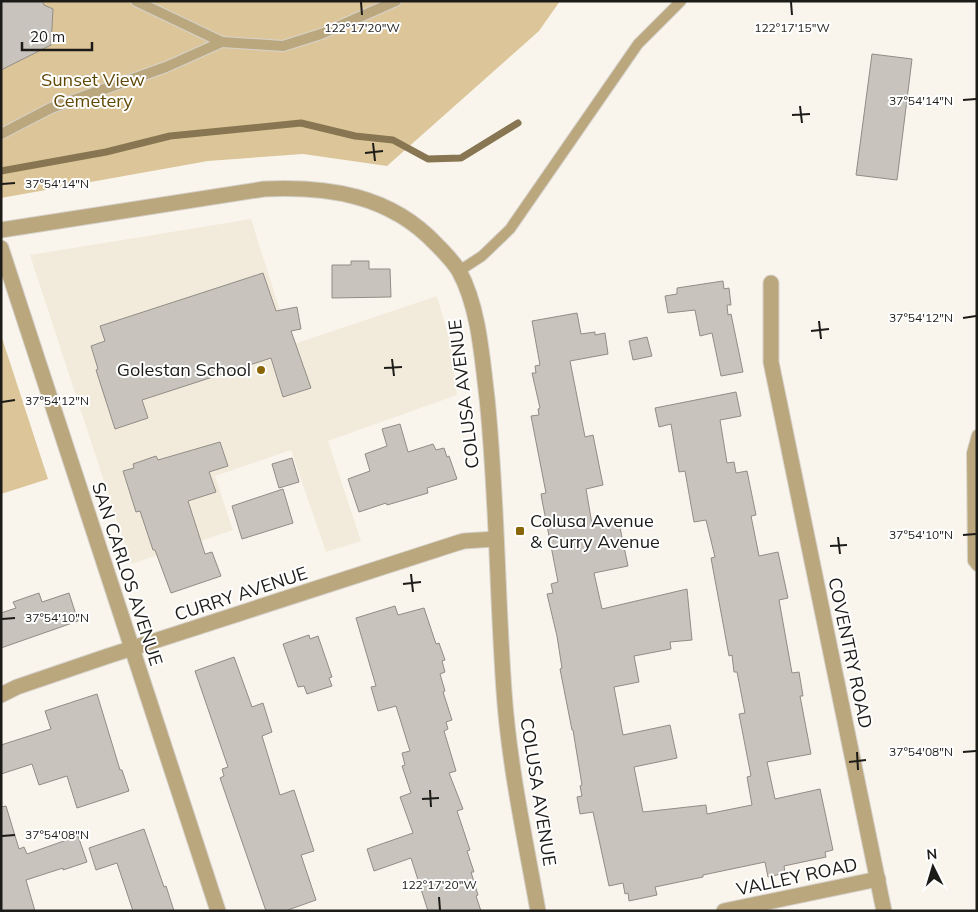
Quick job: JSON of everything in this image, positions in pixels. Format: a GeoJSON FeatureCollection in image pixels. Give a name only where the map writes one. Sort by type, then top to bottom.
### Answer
{"type":"FeatureCollection","features":[{"type":"Feature","properties":{"kind":"street","name":"COLUSA AVENUE"},"geometry":{"type":"LineString","coordinates":[[1,230],[264,189],[295,188],[324,190],[351,195],[378,204],[404,217],[426,233],[458,271],[472,304],[482,351],[494,492],[504,693],[512,769],[538,911]]}},
{"type":"Feature","properties":{"kind":"street","name":"SAN CARLOS AVENUE"},"geometry":{"type":"LineString","coordinates":[[1,248],[218,911]]}},
{"type":"Feature","properties":{"kind":"street","name":"COVENTRY ROAD"},"geometry":{"type":"LineString","coordinates":[[771,283],[771,362],[884,911]]}},
{"type":"Feature","properties":{"kind":"street","name":"CURRY AVENUE"},"geometry":{"type":"LineString","coordinates":[[1,695],[17,687],[131,649],[464,541],[495,539]]}},
{"type":"Feature","properties":{"kind":"street","name":"VALLEY ROAD"},"geometry":{"type":"LineString","coordinates":[[724,911],[878,879]]}},
{"type":"Feature","properties":{"kind":"lane"},"geometry":{"type":"LineString","coordinates":[[136,1],[222,42],[283,46],[321,34],[396,1]]}},
{"type":"Feature","properties":{"kind":"lane"},"geometry":{"type":"LineString","coordinates":[[458,271],[482,256],[510,229],[638,44],[681,1]]}},
{"type":"Feature","properties":{"kind":"lane"},"geometry":{"type":"LineString","coordinates":[[1,134],[51,108],[166,67],[222,42]]}},
{"type":"Feature","properties":{"kind":"lane"},"geometry":{"type":"LineString","coordinates":[[977,435],[972,453],[973,561],[977,566]]}},
{"type":"Feature","properties":{"kind":"shaded area","name":"Golestan School"},"geometry":{"type":"Polygon","coordinates":[[[251,219],[291,345],[437,296],[450,342],[457,395],[328,441],[361,541],[326,552],[291,450],[215,476],[233,530],[131,564],[30,255],[251,219]]]}},
{"type":"Feature","properties":{"kind":"green space","name":"Sunset View Cemetery"},"geometry":{"type":"Polygon","coordinates":[[[1,1],[560,1],[539,31],[387,166],[303,154],[208,161],[1,198],[1,1]]]}},
{"type":"Feature","properties":{"kind":"green space"},"geometry":{"type":"Polygon","coordinates":[[[1,335],[48,479],[1,494],[1,335]]]}},
{"type":"Feature","properties":{"kind":"building"},"geometry":{"type":"Polygon","coordinates":[[[1,1],[42,1],[44,5],[53,9],[51,45],[1,70],[1,1]]]}},
{"type":"Feature","properties":{"kind":"building"},"geometry":{"type":"Polygon","coordinates":[[[872,54],[912,59],[897,180],[856,175],[872,54]]]}},
{"type":"Feature","properties":{"kind":"building"},"geometry":{"type":"Polygon","coordinates":[[[351,261],[369,261],[369,269],[390,269],[391,297],[332,298],[332,265],[351,265],[351,261]]]}},
{"type":"Feature","properties":{"kind":"building"},"geometry":{"type":"Polygon","coordinates":[[[263,273],[276,311],[297,307],[301,329],[291,331],[311,388],[283,397],[271,358],[142,400],[148,418],[115,429],[96,370],[98,369],[91,346],[105,341],[100,326],[263,273]]]}},
{"type":"Feature","properties":{"kind":"building"},"geometry":{"type":"Polygon","coordinates":[[[723,281],[724,289],[729,288],[731,305],[727,305],[728,315],[731,314],[743,372],[721,376],[712,333],[700,336],[695,310],[668,313],[665,296],[677,294],[677,288],[723,281]]]}},
{"type":"Feature","properties":{"kind":"building"},"geometry":{"type":"Polygon","coordinates":[[[577,313],[581,334],[595,332],[595,335],[605,333],[608,354],[570,361],[585,437],[593,435],[603,485],[586,489],[592,524],[618,518],[628,566],[594,573],[602,609],[687,589],[692,640],[670,642],[671,649],[634,656],[639,682],[614,687],[623,735],[670,725],[677,758],[634,767],[643,812],[706,805],[707,814],[752,805],[747,777],[751,776],[739,714],[745,713],[737,672],[734,672],[732,655],[729,656],[711,558],[715,557],[706,520],[694,522],[685,471],[679,472],[671,424],[659,427],[655,408],[736,392],[741,416],[720,420],[727,463],[734,462],[736,473],[747,471],[756,515],[751,516],[759,556],[778,552],[788,598],[779,600],[792,673],[799,672],[803,696],[800,696],[811,754],[767,762],[775,799],[820,789],[833,850],[825,852],[826,857],[784,866],[785,873],[768,877],[765,862],[703,875],[703,877],[655,887],[657,895],[629,901],[628,893],[625,894],[623,883],[609,886],[593,812],[580,814],[577,797],[582,796],[580,786],[582,785],[560,669],[562,668],[557,636],[547,594],[553,593],[551,584],[558,582],[541,494],[546,493],[531,416],[539,415],[538,409],[540,408],[532,373],[536,373],[535,366],[540,365],[532,321],[577,313]]]}},
{"type":"Feature","properties":{"kind":"building"},"geometry":{"type":"Polygon","coordinates":[[[647,337],[652,356],[633,360],[629,341],[647,337]]]}},
{"type":"Feature","properties":{"kind":"building"},"geometry":{"type":"Polygon","coordinates":[[[400,424],[408,452],[433,444],[436,450],[444,448],[447,457],[449,456],[457,479],[427,488],[428,493],[387,505],[386,503],[359,512],[348,479],[370,471],[365,454],[387,446],[382,429],[400,424]]]}},
{"type":"Feature","properties":{"kind":"building"},"geometry":{"type":"Polygon","coordinates":[[[220,442],[228,466],[209,472],[216,492],[188,501],[205,554],[212,552],[221,576],[171,593],[155,550],[153,550],[140,511],[136,512],[123,471],[134,468],[133,464],[156,456],[158,460],[220,442]]]}},
{"type":"Feature","properties":{"kind":"building"},"geometry":{"type":"Polygon","coordinates":[[[292,458],[299,482],[279,488],[272,464],[292,458]]]}},
{"type":"Feature","properties":{"kind":"building"},"geometry":{"type":"Polygon","coordinates":[[[283,489],[293,523],[242,539],[232,506],[283,489]]]}},
{"type":"Feature","properties":{"kind":"building"},"geometry":{"type":"Polygon","coordinates":[[[39,593],[42,602],[69,593],[78,621],[1,648],[1,613],[16,608],[13,602],[39,593]]]}},
{"type":"Feature","properties":{"kind":"building"},"geometry":{"type":"Polygon","coordinates":[[[395,606],[398,615],[424,608],[436,644],[439,643],[445,660],[442,661],[445,672],[440,674],[445,691],[443,692],[452,720],[446,722],[448,729],[444,731],[456,771],[449,773],[463,809],[457,811],[470,850],[467,851],[474,872],[471,872],[481,911],[428,911],[411,858],[374,871],[367,849],[413,833],[400,797],[411,793],[402,766],[405,765],[402,753],[410,751],[396,706],[378,711],[371,687],[376,686],[356,618],[395,606]]]}},
{"type":"Feature","properties":{"kind":"building"},"geometry":{"type":"Polygon","coordinates":[[[309,635],[310,639],[318,636],[332,677],[329,678],[332,686],[307,694],[304,686],[298,687],[283,644],[309,635]]]}},
{"type":"Feature","properties":{"kind":"building"},"geometry":{"type":"Polygon","coordinates":[[[234,657],[252,707],[263,703],[272,732],[262,736],[280,795],[294,790],[314,851],[301,855],[316,900],[285,911],[266,911],[220,778],[224,776],[222,769],[228,767],[195,671],[234,657]]]}},
{"type":"Feature","properties":{"kind":"building"},"geometry":{"type":"Polygon","coordinates":[[[97,694],[120,770],[122,770],[129,791],[77,808],[67,776],[39,785],[32,764],[1,774],[1,745],[51,729],[45,711],[97,694]]]}},
{"type":"Feature","properties":{"kind":"building"},"geometry":{"type":"Polygon","coordinates":[[[6,806],[19,849],[24,847],[27,854],[78,836],[87,862],[26,880],[35,911],[1,911],[1,807],[6,806]]]}},
{"type":"Feature","properties":{"kind":"building"},"geometry":{"type":"Polygon","coordinates":[[[144,829],[174,911],[133,911],[117,863],[96,870],[89,848],[144,829]]]}},
{"type":"Feature","properties":{"kind":"waterway"},"geometry":{"type":"LineString","coordinates":[[1,171],[106,152],[170,136],[301,123],[355,136],[393,140],[428,159],[461,158],[518,123]]}},
{"type":"Feature","properties":{"kind":"place","name":"Golestan School"},"geometry":{"type":"Point","coordinates":[261,370]}},
{"type":"Feature","properties":{"kind":"place","name":"Colusa Avenue & Curry Avenue"},"geometry":{"type":"Point","coordinates":[520,531]}}]}
